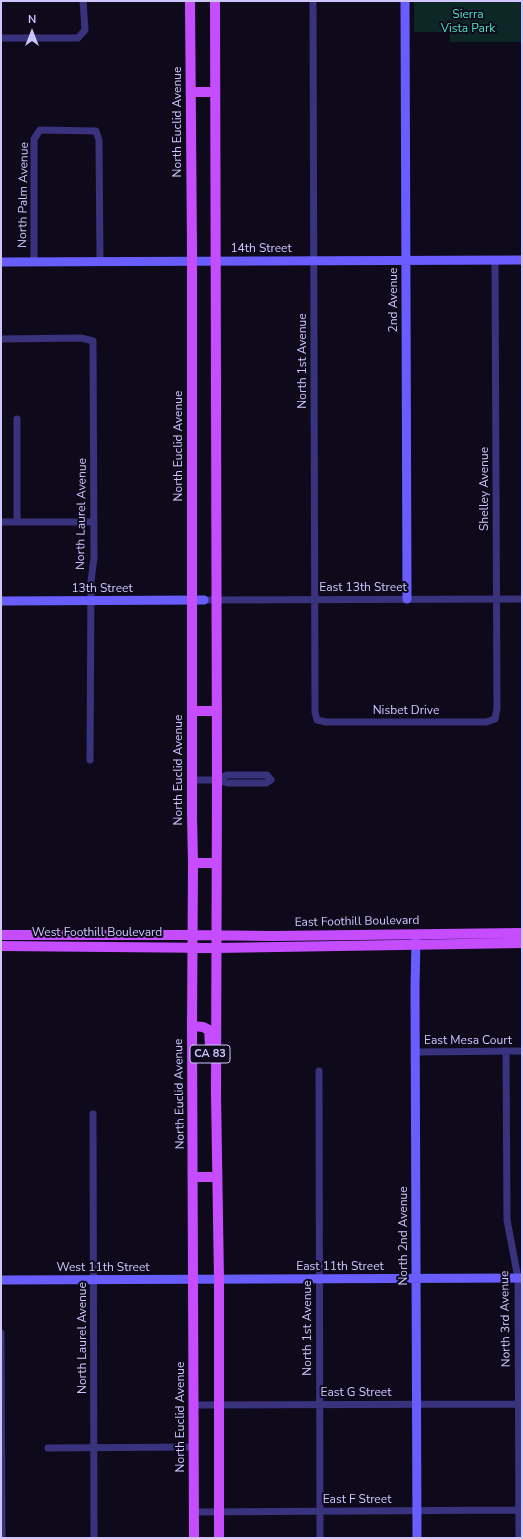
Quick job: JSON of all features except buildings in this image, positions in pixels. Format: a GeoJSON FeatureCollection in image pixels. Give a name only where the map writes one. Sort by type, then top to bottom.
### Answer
{"type":"FeatureCollection","features":[{"type":"Feature","properties":{"kind":"main road","name":"North Euclid Avenue"},"geometry":{"type":"LineString","coordinates":[[190,1],[192,261],[191,600],[194,1538]]}},
{"type":"Feature","properties":{"kind":"main road"},"geometry":{"type":"LineString","coordinates":[[215,1],[217,600],[216,1177],[219,1538]]}},
{"type":"Feature","properties":{"kind":"main road"},"geometry":{"type":"LineString","coordinates":[[191,92],[215,92]]}},
{"type":"Feature","properties":{"kind":"main road"},"geometry":{"type":"LineString","coordinates":[[192,711],[217,711]]}},
{"type":"Feature","properties":{"kind":"main road"},"geometry":{"type":"LineString","coordinates":[[193,863],[216,863]]}},
{"type":"Feature","properties":{"kind":"main road"},"geometry":{"type":"LineString","coordinates":[[1,941],[41,940],[44,939],[46,934]]}},
{"type":"Feature","properties":{"kind":"main road","name":"East Foothill Boulevard"},"geometry":{"type":"LineString","coordinates":[[193,935],[522,934]]}},
{"type":"Feature","properties":{"kind":"main road","name":"West Foothill Boulevard"},"geometry":{"type":"LineString","coordinates":[[1,935],[193,935]]}},
{"type":"Feature","properties":{"kind":"main road","name":"East Foothill Boulevard"},"geometry":{"type":"LineString","coordinates":[[193,947],[216,948],[522,943]]}},
{"type":"Feature","properties":{"kind":"main road","name":"West Foothill Boulevard"},"geometry":{"type":"LineString","coordinates":[[1,946],[193,947]]}},
{"type":"Feature","properties":{"kind":"main road","name":"CA 83"},"geometry":{"type":"LineString","coordinates":[[192,1026],[203,1027],[209,1030],[210,1068],[216,1094]]}},
{"type":"Feature","properties":{"kind":"main road"},"geometry":{"type":"LineString","coordinates":[[194,1177],[216,1177]]}},
{"type":"Feature","properties":{"kind":"street"},"geometry":{"type":"LineString","coordinates":[[1,38],[78,38],[85,30],[83,1]]}},
{"type":"Feature","properties":{"kind":"street","name":"North 1st Avenue"},"geometry":{"type":"LineString","coordinates":[[313,1],[314,600],[315,712],[317,720]]}},
{"type":"Feature","properties":{"kind":"street","name":"2nd Avenue"},"geometry":{"type":"LineString","coordinates":[[405,1],[407,599]]}},
{"type":"Feature","properties":{"kind":"street","name":"North Palm Avenue"},"geometry":{"type":"LineString","coordinates":[[34,262],[34,139],[40,130],[96,131],[99,140],[100,261]]}},
{"type":"Feature","properties":{"kind":"street","name":"Shelley Avenue"},"geometry":{"type":"LineString","coordinates":[[495,260],[497,708],[495,719]]}},
{"type":"Feature","properties":{"kind":"street","name":"14th Street"},"geometry":{"type":"LineString","coordinates":[[1,262],[522,260]]}},
{"type":"Feature","properties":{"kind":"street","name":"North Laurel Avenue"},"geometry":{"type":"LineString","coordinates":[[1,339],[81,338],[94,341],[94,558],[91,581],[90,760]]}},
{"type":"Feature","properties":{"kind":"street"},"geometry":{"type":"LineString","coordinates":[[17,419],[17,522]]}},
{"type":"Feature","properties":{"kind":"street"},"geometry":{"type":"LineString","coordinates":[[1,522],[94,522]]}},
{"type":"Feature","properties":{"kind":"street","name":"East 13th Street"},"geometry":{"type":"LineString","coordinates":[[204,600],[522,599]]}},
{"type":"Feature","properties":{"kind":"street","name":"13th Street"},"geometry":{"type":"LineString","coordinates":[[1,601],[204,600]]}},
{"type":"Feature","properties":{"kind":"street","name":"Nisbet Drive"},"geometry":{"type":"LineString","coordinates":[[317,720],[326,722],[486,722],[495,719]]}},
{"type":"Feature","properties":{"kind":"street"},"geometry":{"type":"LineString","coordinates":[[192,780],[217,780],[227,783],[266,783],[271,780],[267,775],[227,775],[217,780]]}},
{"type":"Feature","properties":{"kind":"street","name":"North 2nd Avenue"},"geometry":{"type":"LineString","coordinates":[[416,934],[417,1538]]}},
{"type":"Feature","properties":{"kind":"street","name":"East Mesa Court"},"geometry":{"type":"LineString","coordinates":[[415,1052],[522,1051]]}},
{"type":"Feature","properties":{"kind":"street","name":"North 3rd Avenue"},"geometry":{"type":"LineString","coordinates":[[506,1052],[507,1220],[520,1278],[518,1404],[519,1538]]}},
{"type":"Feature","properties":{"kind":"street","name":"North 1st Avenue"},"geometry":{"type":"LineString","coordinates":[[319,1071],[320,1538]]}},
{"type":"Feature","properties":{"kind":"street","name":"North Laurel Avenue"},"geometry":{"type":"LineString","coordinates":[[93,1114],[94,1538]]}},
{"type":"Feature","properties":{"kind":"street","name":"East 11th Street"},"geometry":{"type":"LineString","coordinates":[[206,1279],[520,1278]]}},
{"type":"Feature","properties":{"kind":"street","name":"West 11th Street"},"geometry":{"type":"LineString","coordinates":[[1,1280],[206,1279]]}},
{"type":"Feature","properties":{"kind":"street"},"geometry":{"type":"LineString","coordinates":[[1,1332],[1,1536]]}},
{"type":"Feature","properties":{"kind":"street","name":"East G Street"},"geometry":{"type":"LineString","coordinates":[[194,1405],[518,1404]]}},
{"type":"Feature","properties":{"kind":"street"},"geometry":{"type":"LineString","coordinates":[[48,1448],[194,1447]]}},
{"type":"Feature","properties":{"kind":"street","name":"East F Street"},"geometry":{"type":"LineString","coordinates":[[194,1512],[519,1510]]}},
{"type":"Feature","properties":{"kind":"green space","name":"Sierra Vista Park"},"geometry":{"type":"Polygon","coordinates":[[[414,1],[522,1],[522,42],[450,42],[450,32],[414,32],[414,1]]]}}]}
